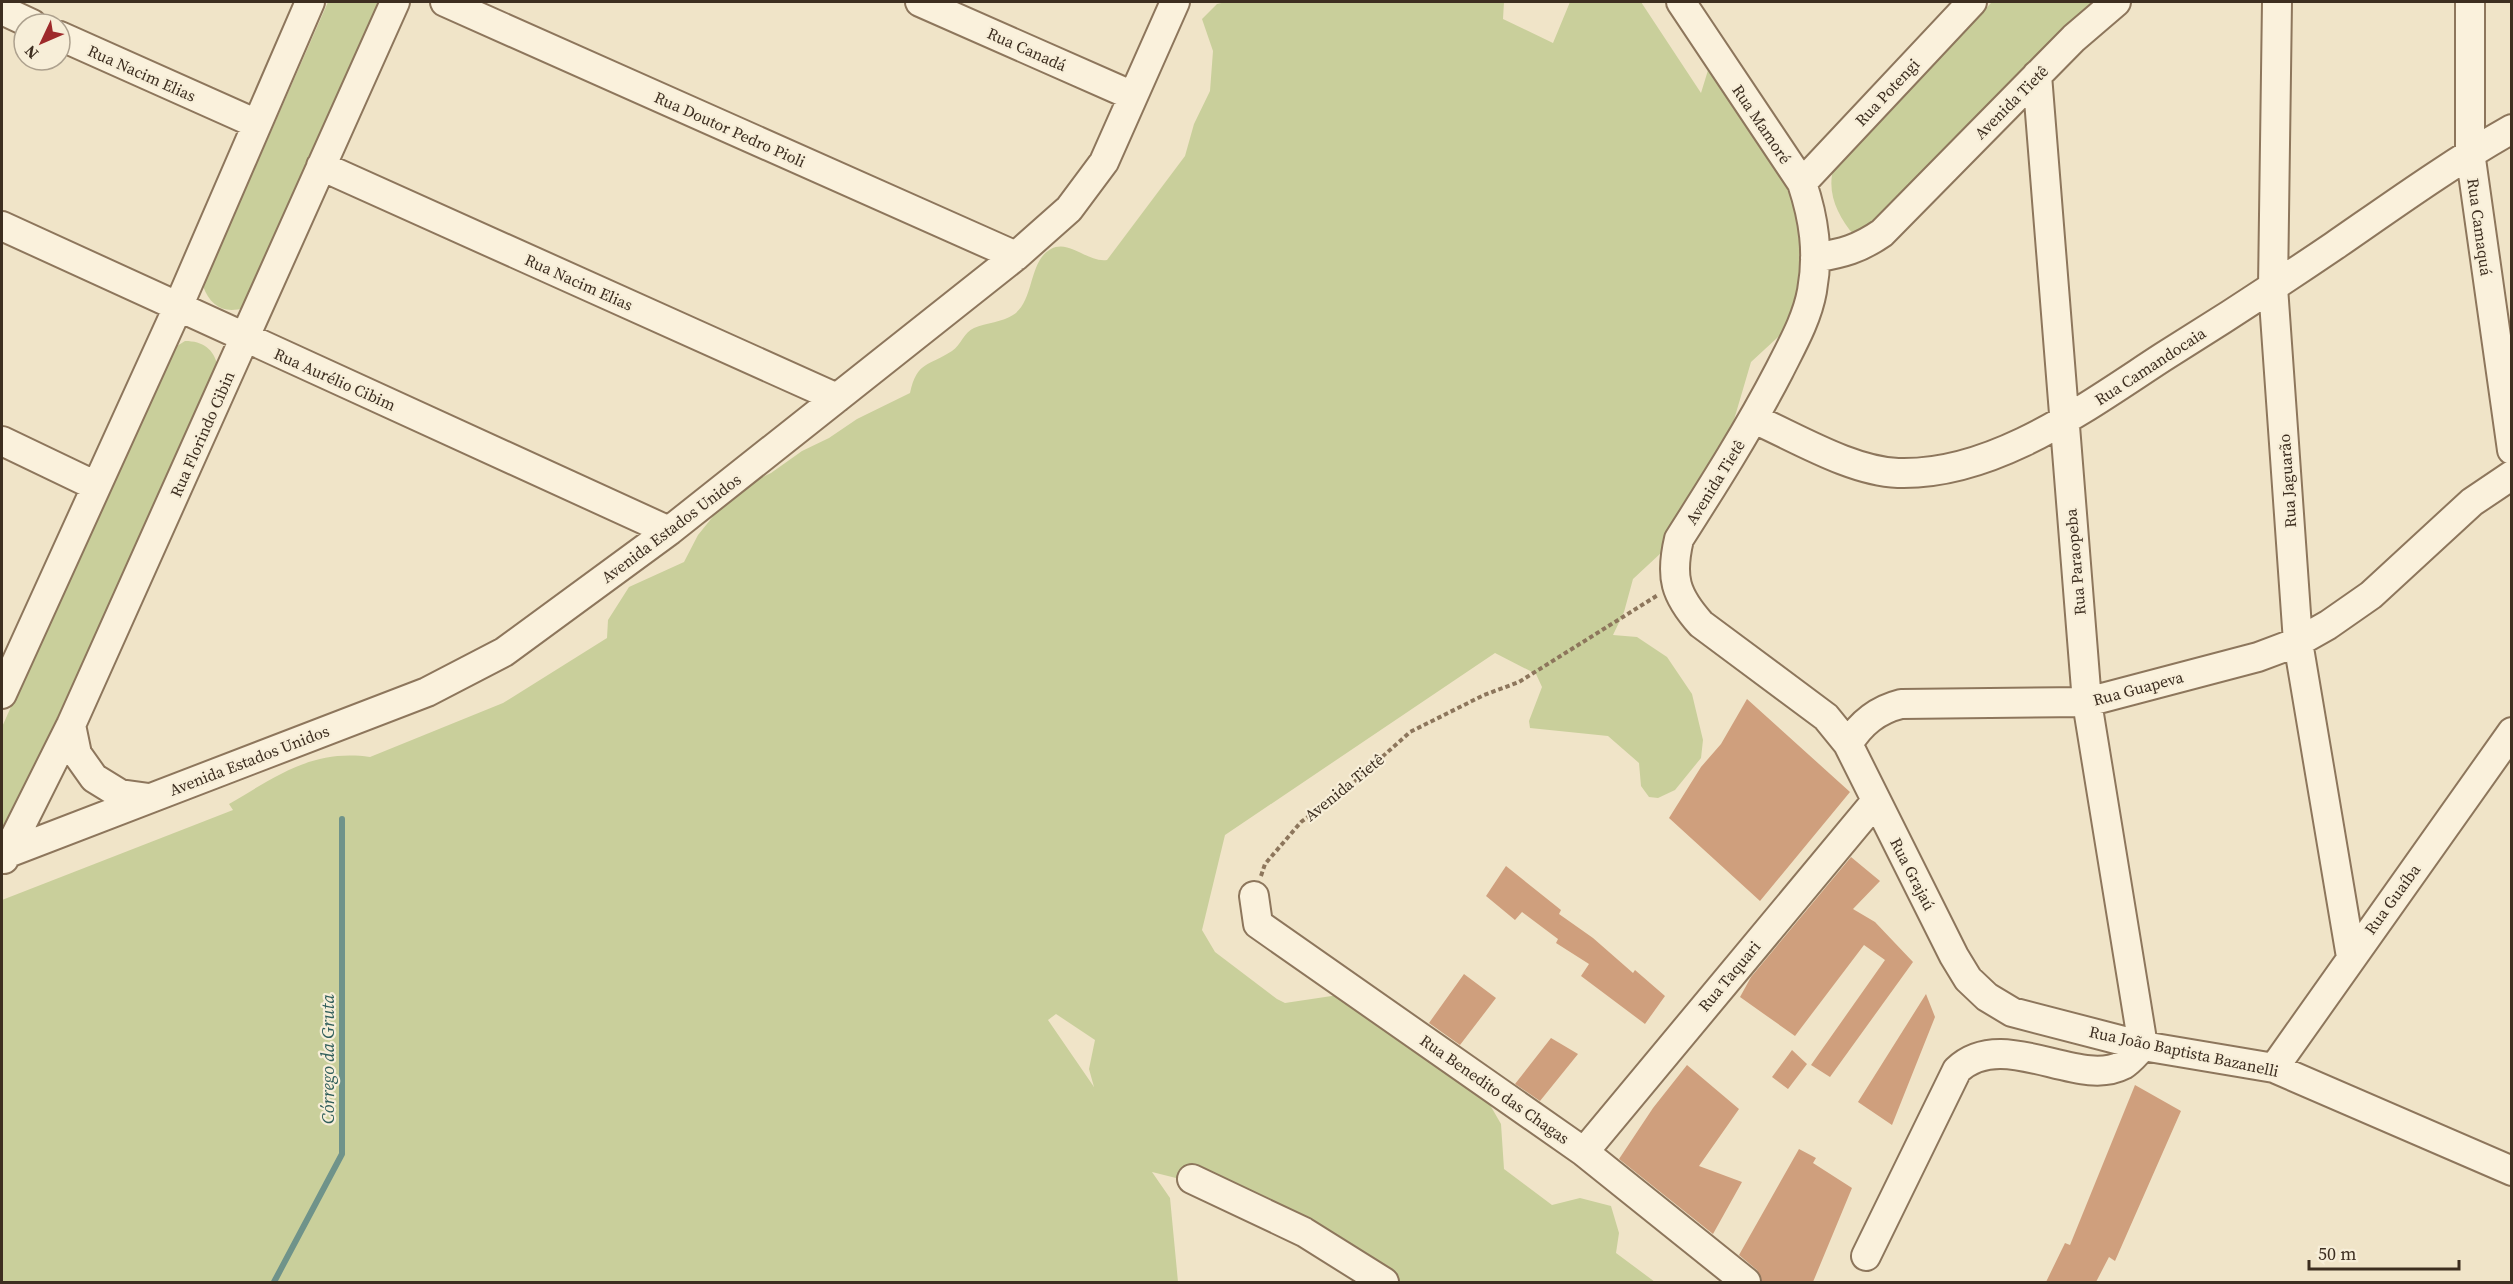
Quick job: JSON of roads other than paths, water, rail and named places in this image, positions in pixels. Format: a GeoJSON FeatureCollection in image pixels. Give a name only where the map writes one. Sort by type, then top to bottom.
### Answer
{"type":"FeatureCollection","features":[{"type":"Feature","properties":{"kind":"street"},"geometry":{"type":"LineString","coordinates":[[2,694],[10,652],[96,486],[178,308],[310,2]]}},
{"type":"Feature","properties":{"kind":"street","name":"Rua Florindo Cibin"},"geometry":{"type":"LineString","coordinates":[[4,856],[71,725],[395,2]]}},
{"type":"Feature","properties":{"kind":"street","name":"Rua Doutor Pedro Pioli"},"geometry":{"type":"LineString","coordinates":[[444,2],[1016,256]]}},
{"type":"Feature","properties":{"kind":"street","name":"Rua Canadá"},"geometry":{"type":"LineString","coordinates":[[920,2],[1133,96]]}},
{"type":"Feature","properties":{"kind":"street","name":"Avenida Estados Unidos"},"geometry":{"type":"LineString","coordinates":[[4,856],[427,692],[504,652],[669,531],[1016,256],[1069,209],[1104,162],[1175,2]]}},
{"type":"Feature","properties":{"kind":"street","name":"Rua Mamoré"},"geometry":{"type":"LineString","coordinates":[[1681,2],[1802,183],[1810,209],[1815,258]]}},
{"type":"Feature","properties":{"kind":"street","name":"Rua Potengi"},"geometry":{"type":"LineString","coordinates":[[1802,183],[1972,2]]}},
{"type":"Feature","properties":{"kind":"street","name":"Avenida Tietê"},"geometry":{"type":"LineString","coordinates":[[1848,744],[1826,717],[1701,624],[1684,605],[1676,584],[1674,561],[1679,539],[1755,419],[1801,327],[1812,292],[1815,258],[1862,247],[1882,233],[2037,75],[2116,2]]}},
{"type":"Feature","properties":{"kind":"street","name":"Rua Jaguarão"},"geometry":{"type":"LineString","coordinates":[[2277,2],[2273,287],[2298,642],[2351,957]]}},
{"type":"Feature","properties":{"kind":"street","name":"Rua Camaquá"},"geometry":{"type":"LineString","coordinates":[[2470,2],[2470,152],[2511,450]]}},
{"type":"Feature","properties":{"kind":"street","name":"Rua Nacim Elias"},"geometry":{"type":"LineString","coordinates":[[72,41],[257,124]]}},
{"type":"Feature","properties":{"kind":"street","name":"Rua Paraopeba"},"geometry":{"type":"LineString","coordinates":[[2037,75],[2087,702],[2143,1046]]}},
{"type":"Feature","properties":{"kind":"street","name":"Rua Camandocaia"},"geometry":{"type":"LineString","coordinates":[[1755,419],[1828,453],[1863,466],[1896,473],[1939,470],[1989,457],[2064,421],[2273,287],[2470,152],[2511,129]]}},
{"type":"Feature","properties":{"kind":"street","name":"Rua Nacim Elias"},"geometry":{"type":"LineString","coordinates":[[321,166],[837,398]]}},
{"type":"Feature","properties":{"kind":"street","name":"Rua Aurélio Cibim"},"geometry":{"type":"LineString","coordinates":[[2,226],[669,531]]}},
{"type":"Feature","properties":{"kind":"street"},"geometry":{"type":"LineString","coordinates":[[2,441],[96,486]]}},
{"type":"Feature","properties":{"kind":"street","name":"Rua Guapeva"},"geometry":{"type":"LineString","coordinates":[[1848,744],[1858,728],[1869,719],[1887,708],[1901,704],[2087,702],[2258,657],[2298,642],[2328,625],[2371,595],[2472,502],[2511,475]]}},
{"type":"Feature","properties":{"kind":"street"},"geometry":{"type":"LineString","coordinates":[[71,725],[77,754],[94,778],[120,794],[149,798]]}},
{"type":"Feature","properties":{"kind":"street","name":"Rua Guaíba"},"geometry":{"type":"LineString","coordinates":[[2274,1068],[2511,732]]}},
{"type":"Feature","properties":{"kind":"street","name":"Rua Grajaú"},"geometry":{"type":"LineString","coordinates":[[1848,744],[1954,956],[1968,979],[1987,997]]}},
{"type":"Feature","properties":{"kind":"street","name":"Rua Taquari"},"geometry":{"type":"LineString","coordinates":[[1584,1152],[1876,801]]}},
{"type":"Feature","properties":{"kind":"street","name":"Rua Benedito das Chagas"},"geometry":{"type":"LineString","coordinates":[[1254,896],[1258,924],[1584,1152],[1746,1282]]}},
{"type":"Feature","properties":{"kind":"street","name":"Rua João Baptista Bazanelli"},"geometry":{"type":"LineString","coordinates":[[1987,997],[2013,1012],[2143,1046],[2274,1068],[2511,1171]]}},
{"type":"Feature","properties":{"kind":"street"},"geometry":{"type":"LineString","coordinates":[[1866,1257],[1957,1070],[1967,1060],[2002,1053],[2089,1070],[2106,1070],[2123,1065],[2143,1046]]}},
{"type":"Feature","properties":{"kind":"street"},"geometry":{"type":"LineString","coordinates":[[1192,1179],[1304,1232],[1384,1282]]}},
{"type":"Feature","properties":{"kind":"waterway","name":"Córrego da Gruta"},"geometry":{"type":"LineString","coordinates":[[274,1282],[342,1154],[342,819]]}}]}
